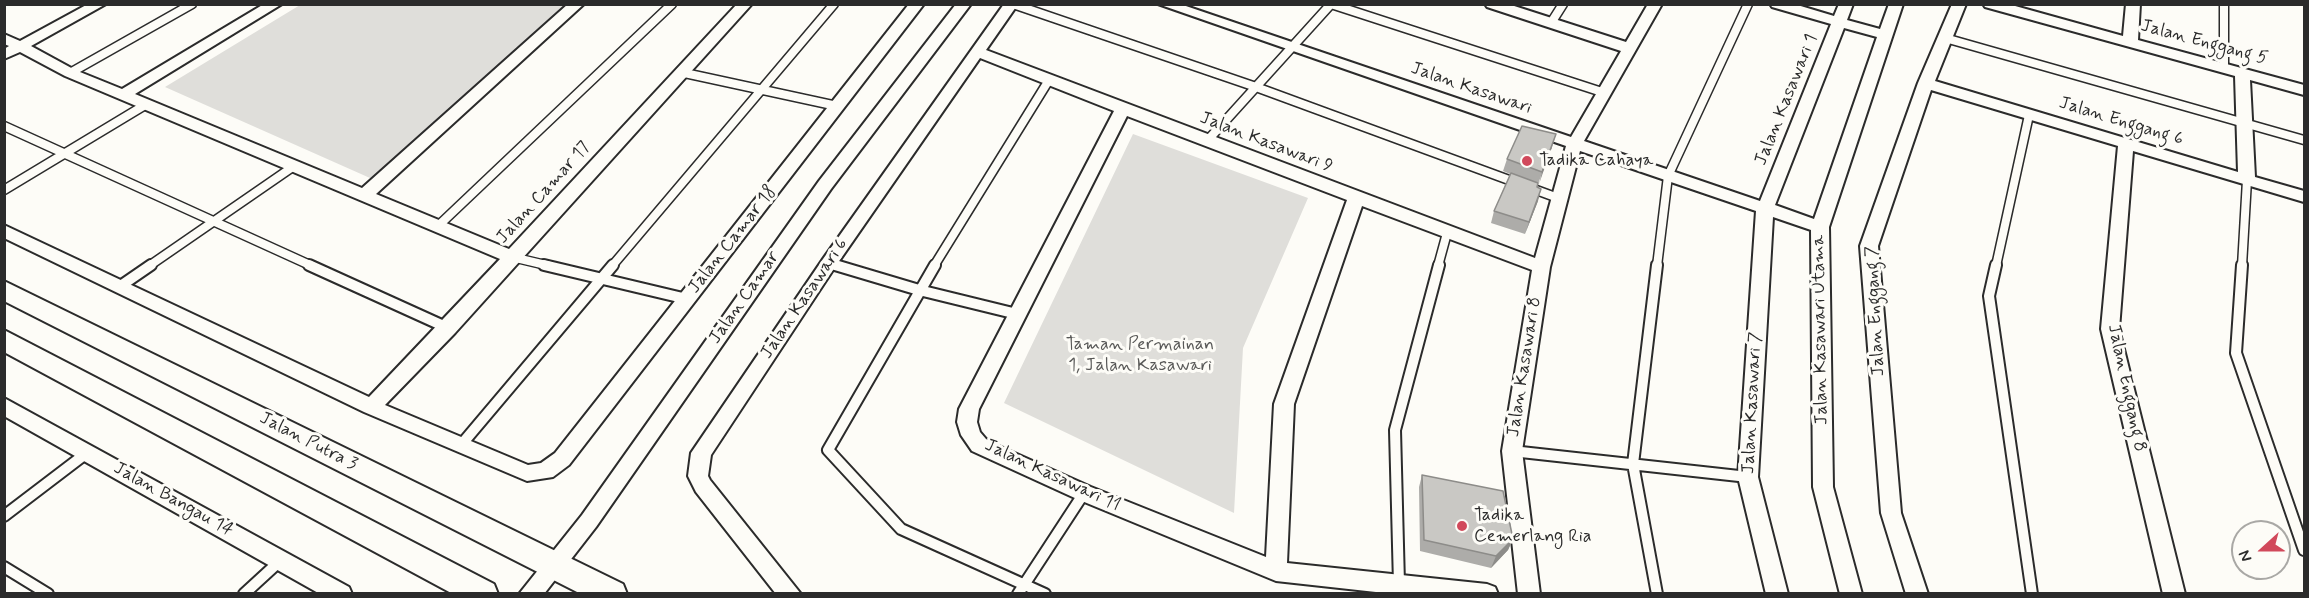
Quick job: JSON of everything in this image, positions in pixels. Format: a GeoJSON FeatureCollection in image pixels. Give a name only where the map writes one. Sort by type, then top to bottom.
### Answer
{"type":"FeatureCollection","features":[{"type":"Feature","properties":{"kind":"street"},"geometry":{"type":"LineString","coordinates":[[4,56],[99,4]]}},
{"type":"Feature","properties":{"kind":"street"},"geometry":{"type":"LineString","coordinates":[[123,95],[275,4]]}},
{"type":"Feature","properties":{"kind":"street"},"geometry":{"type":"LineString","coordinates":[[364,195],[577,4]]}},
{"type":"Feature","properties":{"kind":"street","name":"Jalan Camar 18"},"geometry":{"type":"LineString","coordinates":[[461,445],[526,473],[546,471],[562,459],[917,4]]}},
{"type":"Feature","properties":{"kind":"street","name":"Jalan Camar"},"geometry":{"type":"LineString","coordinates":[[530,594],[555,566],[825,185],[964,4]]}},
{"type":"Feature","properties":{"kind":"street","name":"Jalan Kasawari 6"},"geometry":{"type":"LineString","coordinates":[[790,594],[703,486],[698,476],[701,453],[829,263],[1012,4]]}},
{"type":"Feature","properties":{"kind":"street","name":"Jalan Kasawari"},"geometry":{"type":"LineString","coordinates":[[1165,4],[1820,227]]}},
{"type":"Feature","properties":{"kind":"street"},"geometry":{"type":"LineString","coordinates":[[1492,4],[1630,49]]}},
{"type":"Feature","properties":{"kind":"street","name":"Jalan Kasawari 8"},"geometry":{"type":"LineString","coordinates":[[1529,594],[1512,451],[1541,267],[1574,145],[1655,4]]}},
{"type":"Feature","properties":{"kind":"street"},"geometry":{"type":"LineString","coordinates":[[1777,4],[1885,35]]}},
{"type":"Feature","properties":{"kind":"street","name":"Jalan Kasawari 1"},"geometry":{"type":"LineString","coordinates":[[1765,209],[1846,4]]}},
{"type":"Feature","properties":{"kind":"street","name":"Jalan Kasawari Utama"},"geometry":{"type":"LineString","coordinates":[[1851,594],[1823,487],[1820,227],[1896,4]]}},
{"type":"Feature","properties":{"kind":"street","name":"Jalan Enggang 7"},"geometry":{"type":"LineString","coordinates":[[1917,594],[1891,513],[1869,246],[1926,83],[1959,4]]}},
{"type":"Feature","properties":{"kind":"street","name":"Jalan Enggang 5"},"geometry":{"type":"LineString","coordinates":[[1990,4],[2304,90]]}},
{"type":"Feature","properties":{"kind":"street"},"geometry":{"type":"LineString","coordinates":[[2130,43],[2133,4]]}},
{"type":"Feature","properties":{"kind":"street","name":"Jalan Camar 17"},"geometry":{"type":"LineString","coordinates":[[371,407],[448,328],[743,5]]}},
{"type":"Feature","properties":{"kind":"street"},"geometry":{"type":"LineString","coordinates":[[4,38],[70,73],[144,105],[512,257]]}},
{"type":"Feature","properties":{"kind":"street","name":"Jalan Kasawari 9"},"geometry":{"type":"LineString","coordinates":[[978,52],[1541,267]]}},
{"type":"Feature","properties":{"kind":"street"},"geometry":{"type":"LineString","coordinates":[[2242,73],[2247,180]]}},
{"type":"Feature","properties":{"kind":"street","name":"Jalan Enggang 6"},"geometry":{"type":"LineString","coordinates":[[1926,83],[2304,197]]}},
{"type":"Feature","properties":{"kind":"street","name":"Jalan Kasawari 11"},"geometry":{"type":"LineString","coordinates":[[1123,109],[969,409],[967,422],[970,435],[993,453],[1084,493],[1276,571],[1487,594]]}},
{"type":"Feature","properties":{"kind":"street","name":"Jalan Enggang 8"},"geometry":{"type":"LineString","coordinates":[[2126,144],[2110,329],[2174,594]]}},
{"type":"Feature","properties":{"kind":"street"},"geometry":{"type":"LineString","coordinates":[[1276,571],[1284,404],[1356,198]]}},
{"type":"Feature","properties":{"kind":"street","name":"Jalan Kasawari 7"},"geometry":{"type":"LineString","coordinates":[[1765,209],[1748,477],[1777,594]]}},
{"type":"Feature","properties":{"kind":"street"},"geometry":{"type":"LineString","coordinates":[[4,231],[371,407],[461,445]]}},
{"type":"Feature","properties":{"kind":"street","name":"Jalan Putra 3"},"geometry":{"type":"LineString","coordinates":[[4,290],[612,594]]}},
{"type":"Feature","properties":{"kind":"street"},"geometry":{"type":"LineString","coordinates":[[4,340],[483,594]]}},
{"type":"Feature","properties":{"kind":"street","name":"Jalan Bangau 14"},"geometry":{"type":"LineString","coordinates":[[4,406],[341,594]]}},
{"type":"Feature","properties":{"kind":"lane"},"geometry":{"type":"LineString","coordinates":[[70,73],[192,4]]}},
{"type":"Feature","properties":{"kind":"lane"},"geometry":{"type":"LineString","coordinates":[[438,226],[672,4]]}},
{"type":"Feature","properties":{"kind":"lane"},"geometry":{"type":"LineString","coordinates":[[461,445],[834,4]]}},
{"type":"Feature","properties":{"kind":"lane"},"geometry":{"type":"LineString","coordinates":[[1012,4],[1256,87],[1558,198]]}},
{"type":"Feature","properties":{"kind":"lane"},"geometry":{"type":"LineString","coordinates":[[1551,23],[1563,4]]}},
{"type":"Feature","properties":{"kind":"lane"},"geometry":{"type":"LineString","coordinates":[[1657,594],[1633,464],[1668,176],[1748,4]]}},
{"type":"Feature","properties":{"kind":"lane"},"geometry":{"type":"LineString","coordinates":[[2224,4],[2224,68]]}},
{"type":"Feature","properties":{"kind":"lane"},"geometry":{"type":"LineString","coordinates":[[1207,141],[1331,5],[1605,93]]}},
{"type":"Feature","properties":{"kind":"lane"},"geometry":{"type":"LineString","coordinates":[[1945,39],[2304,140]]}},
{"type":"Feature","properties":{"kind":"lane"},"geometry":{"type":"LineString","coordinates":[[680,72],[837,106]]}},
{"type":"Feature","properties":{"kind":"lane"},"geometry":{"type":"LineString","coordinates":[[1045,594],[1021,589],[901,529],[828,450],[919,290],[1049,80]]}},
{"type":"Feature","properties":{"kind":"lane"},"geometry":{"type":"LineString","coordinates":[[4,190],[144,105]]}},
{"type":"Feature","properties":{"kind":"lane"},"geometry":{"type":"LineString","coordinates":[[2029,115],[1989,296],[2032,594]]}},
{"type":"Feature","properties":{"kind":"lane"},"geometry":{"type":"LineString","coordinates":[[4,126],[448,328]]}},
{"type":"Feature","properties":{"kind":"lane"},"geometry":{"type":"LineString","coordinates":[[119,287],[294,166]]}},
{"type":"Feature","properties":{"kind":"lane"},"geometry":{"type":"LineString","coordinates":[[2247,180],[2236,353],[2304,550]]}},
{"type":"Feature","properties":{"kind":"lane"},"geometry":{"type":"LineString","coordinates":[[1399,584],[1395,430],[1447,233]]}},
{"type":"Feature","properties":{"kind":"lane"},"geometry":{"type":"LineString","coordinates":[[512,257],[687,299]]}},
{"type":"Feature","properties":{"kind":"lane"},"geometry":{"type":"LineString","coordinates":[[829,263],[919,290],[1017,314]]}},
{"type":"Feature","properties":{"kind":"lane"},"geometry":{"type":"LineString","coordinates":[[1512,451],[1748,477]]}},
{"type":"Feature","properties":{"kind":"lane"},"geometry":{"type":"LineString","coordinates":[[4,516],[88,452]]}},
{"type":"Feature","properties":{"kind":"lane"},"geometry":{"type":"LineString","coordinates":[[1021,589],[1084,493]]}},
{"type":"Feature","properties":{"kind":"lane"},"geometry":{"type":"LineString","coordinates":[[244,594],[281,560]]}},
{"type":"Feature","properties":{"kind":"lane"},"geometry":{"type":"LineString","coordinates":[[4,567],[48,594]]}},
{"type":"Feature","properties":{"kind":"green space"},"geometry":{"type":"Polygon","coordinates":[[[300,5],[566,5],[379,182],[165,87],[300,5]]]}},
{"type":"Feature","properties":{"kind":"green space","name":"Taman Permainan 1, Jalan Kasawari"},"geometry":{"type":"Polygon","coordinates":[[[1133,134],[1308,198],[1243,348],[1234,513],[1004,403],[1133,134]]]}},
{"type":"Feature","properties":{"kind":"building"},"geometry":{"type":"Polygon","coordinates":[[[1522,126],[1556,134],[1542,172],[1507,159],[1522,126]]]}},
{"type":"Feature","properties":{"kind":"building"},"geometry":{"type":"Polygon","coordinates":[[[1511,173],[1538,183],[1537,187],[1541,189],[1529,222],[1494,211],[1511,173]]]}},
{"type":"Feature","properties":{"kind":"building","name":"Tadika Cemerlang Ria"},"geometry":{"type":"Polygon","coordinates":[[[1422,475],[1503,491],[1513,539],[1496,556],[1424,540],[1422,475]]]}},
{"type":"Feature","properties":{"kind":"place","name":"Tadika Cahaya"},"geometry":{"type":"Point","coordinates":[1527,161]}},
{"type":"Feature","properties":{"kind":"place","name":"Tadika Cemerlang Ria"},"geometry":{"type":"Point","coordinates":[1462,526]}}]}
